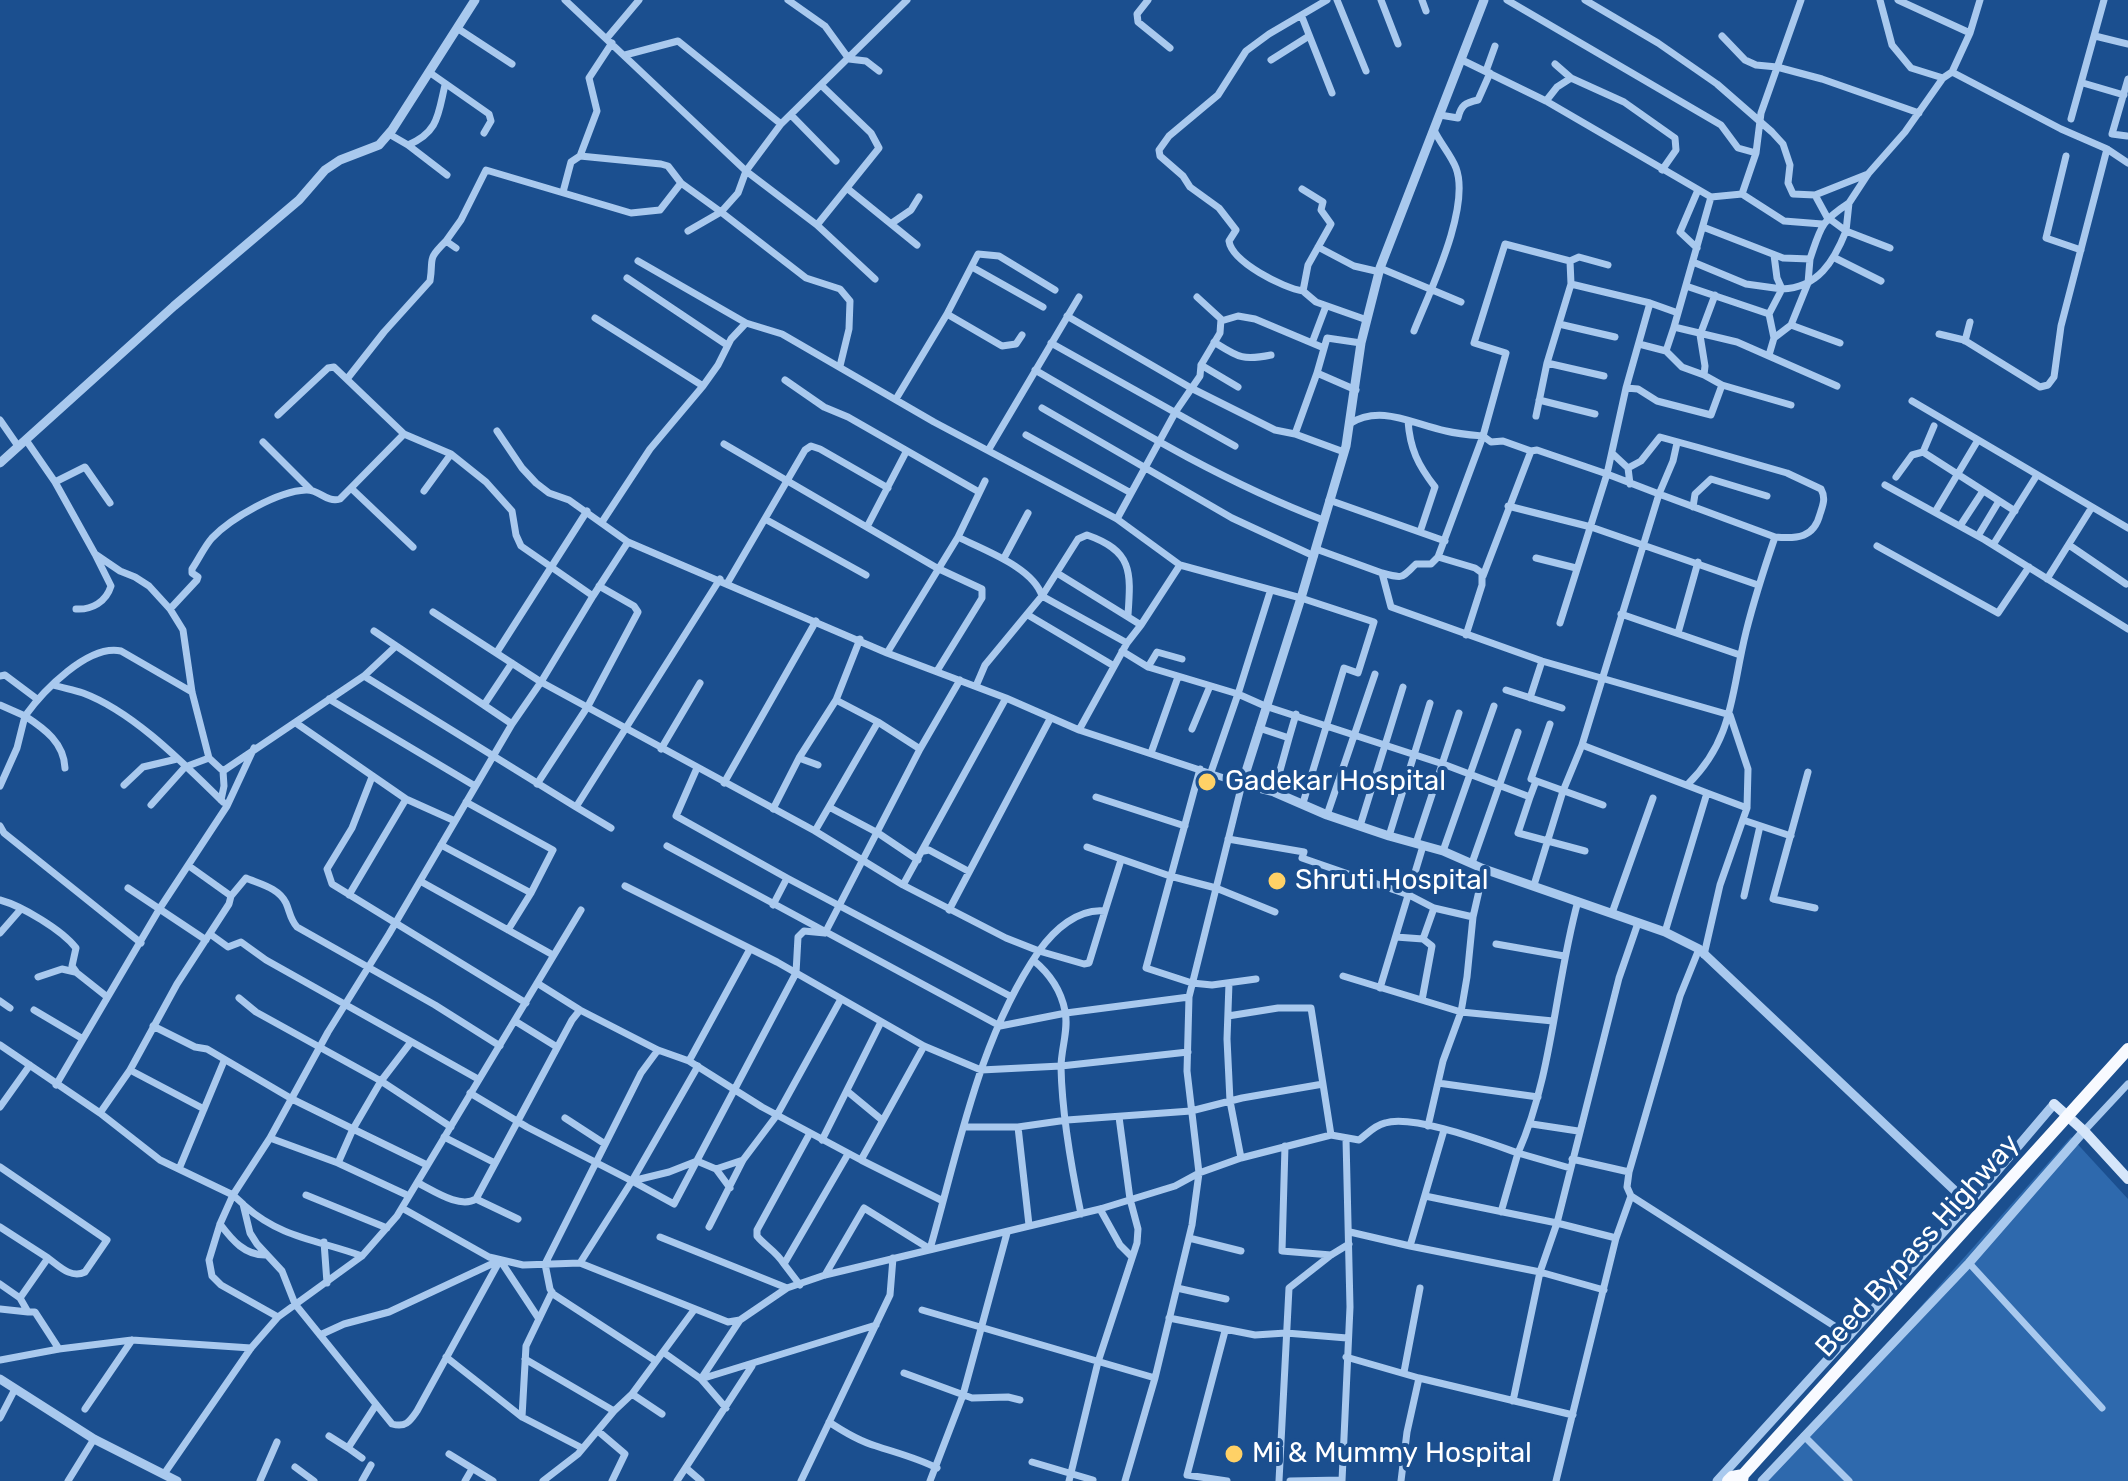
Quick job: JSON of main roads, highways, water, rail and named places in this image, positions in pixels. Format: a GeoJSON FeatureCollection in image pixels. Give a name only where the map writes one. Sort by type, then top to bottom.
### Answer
{"type":"FeatureCollection","features":[{"type":"Feature","properties":{"kind":"highway","name":"Beed Bypass Highway"},"geometry":{"type":"LineString","coordinates":[[1728,1481],[1732,1477],[1742,1478],[2128,1049]]}},
{"type":"Feature","properties":{"kind":"main road"},"geometry":{"type":"LineString","coordinates":[[2054,1104],[2128,1179]]}},
{"type":"Feature","properties":{"kind":"place","name":"Gadekar Hospital"},"geometry":{"type":"Point","coordinates":[1207,782]}},
{"type":"Feature","properties":{"kind":"place","name":"Shruti Hospital"},"geometry":{"type":"Point","coordinates":[1277,881]}},
{"type":"Feature","properties":{"kind":"place","name":"Mi & Mummy Hospital"},"geometry":{"type":"Point","coordinates":[1234,1454]}}]}
